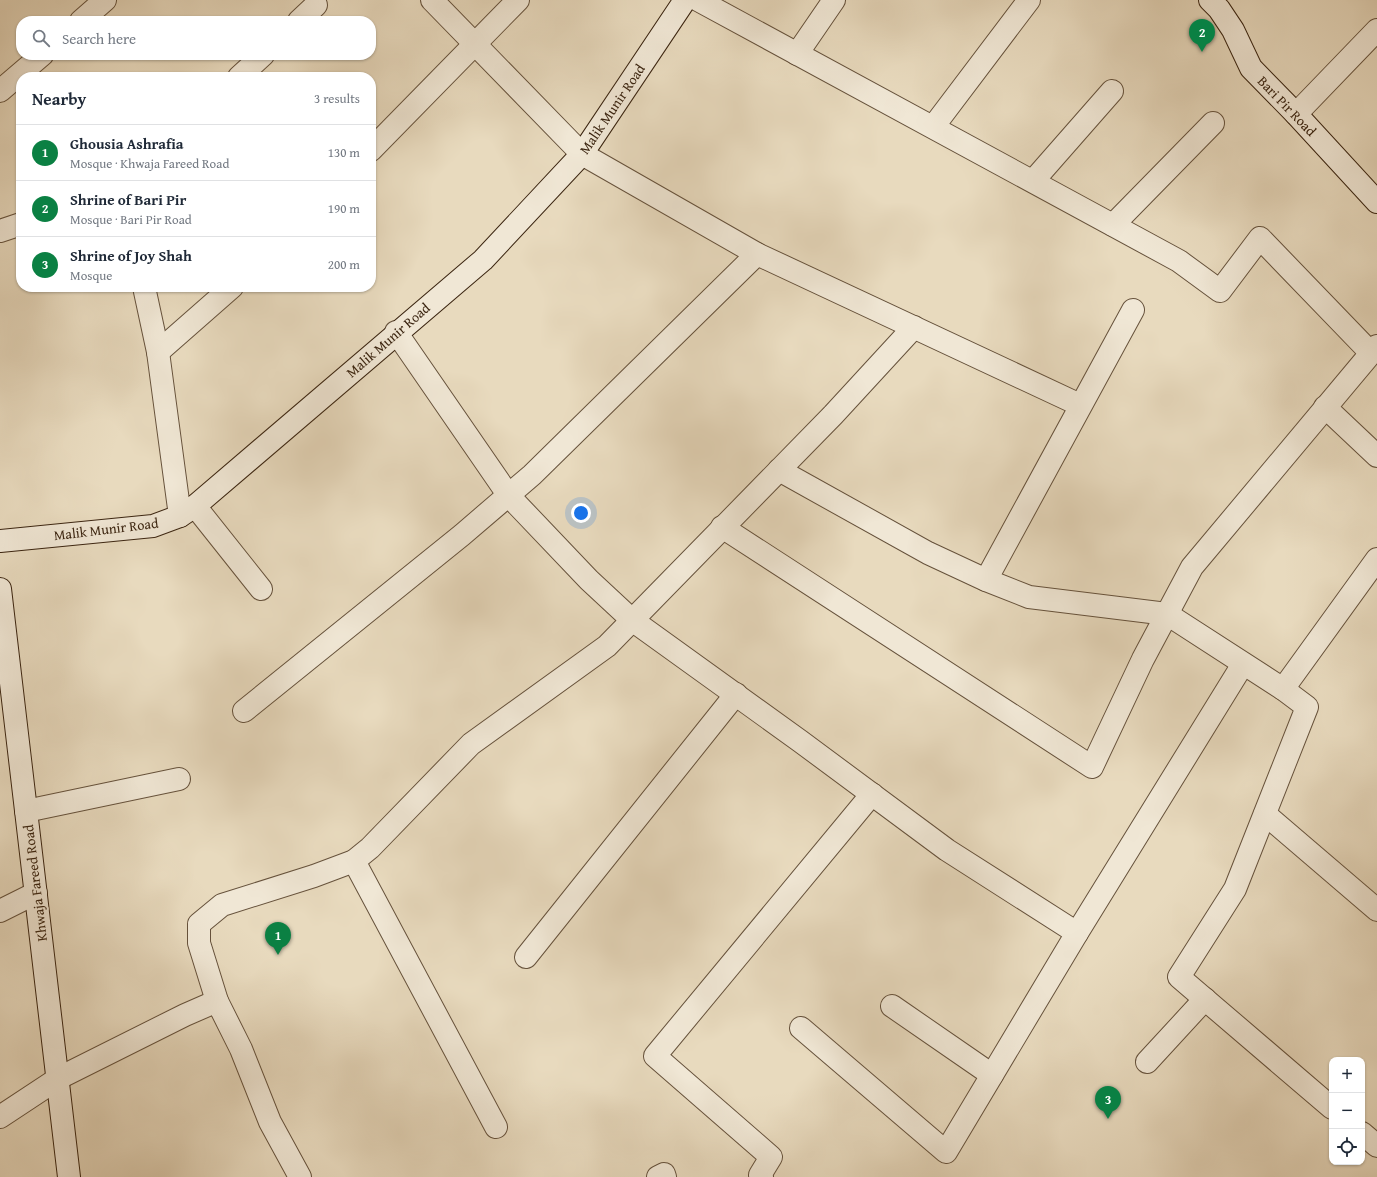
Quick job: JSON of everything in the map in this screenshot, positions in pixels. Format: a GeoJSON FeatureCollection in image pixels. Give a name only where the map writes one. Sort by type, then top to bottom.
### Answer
{"type":"FeatureCollection","features":[{"type":"Feature","properties":{"kind":"street"},"geometry":{"type":"LineString","coordinates":[[87,16],[105,0]]}},
{"type":"Feature","properties":{"kind":"street"},"geometry":{"type":"LineString","coordinates":[[432,0],[582,154],[757,254],[1080,405]]}},
{"type":"Feature","properties":{"kind":"street"},"geometry":{"type":"LineString","coordinates":[[376,145],[518,0]]}},
{"type":"Feature","properties":{"kind":"street","name":"Malik Munir Road"},"geometry":{"type":"LineString","coordinates":[[0,541],[153,526],[188,511],[482,260],[582,154],[685,0]]}},
{"type":"Feature","properties":{"kind":"street"},"geometry":{"type":"LineString","coordinates":[[698,0],[1179,261],[1220,291],[1260,238],[1374,349],[1192,567],[1143,659],[1092,767],[722,527]]}},
{"type":"Feature","properties":{"kind":"street"},"geometry":{"type":"LineString","coordinates":[[797,54],[834,0]]}},
{"type":"Feature","properties":{"kind":"street"},"geometry":{"type":"LineString","coordinates":[[933,127],[1029,0]]}},
{"type":"Feature","properties":{"kind":"street","name":"Bari Pir Road"},"geometry":{"type":"LineString","coordinates":[[1210,0],[1219,9],[1233,30],[1251,68],[1296,114],[1377,202]]}},
{"type":"Feature","properties":{"kind":"street"},"geometry":{"type":"LineString","coordinates":[[304,16],[316,5]]}},
{"type":"Feature","properties":{"kind":"street"},"geometry":{"type":"LineString","coordinates":[[1296,114],[1377,30]]}},
{"type":"Feature","properties":{"kind":"street"},"geometry":{"type":"LineString","coordinates":[[22,72],[36,60]]}},
{"type":"Feature","properties":{"kind":"street"},"geometry":{"type":"LineString","coordinates":[[244,72],[258,60]]}},
{"type":"Feature","properties":{"kind":"street"},"geometry":{"type":"LineString","coordinates":[[0,91],[16,77]]}},
{"type":"Feature","properties":{"kind":"street"},"geometry":{"type":"LineString","coordinates":[[1033,181],[1112,91]]}},
{"type":"Feature","properties":{"kind":"street"},"geometry":{"type":"LineString","coordinates":[[1113,225],[1212,123]]}},
{"type":"Feature","properties":{"kind":"street"},"geometry":{"type":"LineString","coordinates":[[0,231],[16,226]]}},
{"type":"Feature","properties":{"kind":"street"},"geometry":{"type":"LineString","coordinates":[[244,711],[508,496],[538,469],[757,254]]}},
{"type":"Feature","properties":{"kind":"street"},"geometry":{"type":"LineString","coordinates":[[145,292],[188,511],[261,589]]}},
{"type":"Feature","properties":{"kind":"street"},"geometry":{"type":"LineString","coordinates":[[158,352],[226,292]]}},
{"type":"Feature","properties":{"kind":"street"},"geometry":{"type":"LineString","coordinates":[[986,580],[1133,310]]}},
{"type":"Feature","properties":{"kind":"street"},"geometry":{"type":"LineString","coordinates":[[300,1177],[270,1122],[241,1049],[217,1001],[199,944],[199,924],[222,905],[314,876],[354,861],[370,848],[471,744],[607,646],[833,415],[914,327]]}},
{"type":"Feature","properties":{"kind":"street"},"geometry":{"type":"LineString","coordinates":[[396,332],[508,496],[590,580],[632,620],[736,694],[946,850],[1077,933]]}},
{"type":"Feature","properties":{"kind":"street"},"geometry":{"type":"LineString","coordinates":[[1325,408],[1377,456]]}},
{"type":"Feature","properties":{"kind":"street"},"geometry":{"type":"LineString","coordinates":[[779,470],[928,553],[986,580],[1029,597],[1167,614],[1283,689],[1307,707],[1236,888],[1179,977],[1329,1105]]}},
{"type":"Feature","properties":{"kind":"street"},"geometry":{"type":"LineString","coordinates":[[1283,689],[1377,559]]}},
{"type":"Feature","properties":{"kind":"street","name":"Khwaja Fareed Road"},"geometry":{"type":"LineString","coordinates":[[0,589],[59,1078],[69,1177]]}},
{"type":"Feature","properties":{"kind":"street"},"geometry":{"type":"LineString","coordinates":[[801,1028],[946,1152],[1077,933],[1243,664]]}},
{"type":"Feature","properties":{"kind":"street"},"geometry":{"type":"LineString","coordinates":[[526,956],[736,694]]}},
{"type":"Feature","properties":{"kind":"street"},"geometry":{"type":"LineString","coordinates":[[26,811],[179,780]]}},
{"type":"Feature","properties":{"kind":"street"},"geometry":{"type":"LineString","coordinates":[[762,1177],[760,1175],[771,1157],[656,1056],[872,794]]}},
{"type":"Feature","properties":{"kind":"street"},"geometry":{"type":"LineString","coordinates":[[1265,814],[1377,910]]}},
{"type":"Feature","properties":{"kind":"street"},"geometry":{"type":"LineString","coordinates":[[354,861],[496,1126]]}},
{"type":"Feature","properties":{"kind":"street"},"geometry":{"type":"LineString","coordinates":[[0,911],[36,893]]}},
{"type":"Feature","properties":{"kind":"street"},"geometry":{"type":"LineString","coordinates":[[1147,1062],[1205,999]]}},
{"type":"Feature","properties":{"kind":"street"},"geometry":{"type":"LineString","coordinates":[[0,1118],[59,1078],[185,1015],[217,1001]]}},
{"type":"Feature","properties":{"kind":"street"},"geometry":{"type":"LineString","coordinates":[[892,1006],[992,1075]]}},
{"type":"Feature","properties":{"kind":"street"},"geometry":{"type":"LineString","coordinates":[[1365,1136],[1377,1146]]}},
{"type":"Feature","properties":{"kind":"street"},"geometry":{"type":"LineString","coordinates":[[658,1177],[664,1174],[665,1177]]}},
{"type":"Feature","properties":{"kind":"place","name":"Shrine of Bari Pir"},"geometry":{"type":"Point","coordinates":[1202,52]}},
{"type":"Feature","properties":{"kind":"place","name":"Ghousia Ashrafia"},"geometry":{"type":"Point","coordinates":[278,955]}},
{"type":"Feature","properties":{"kind":"place","name":"Shrine of Joy Shah"},"geometry":{"type":"Point","coordinates":[1108,1119]}}]}
